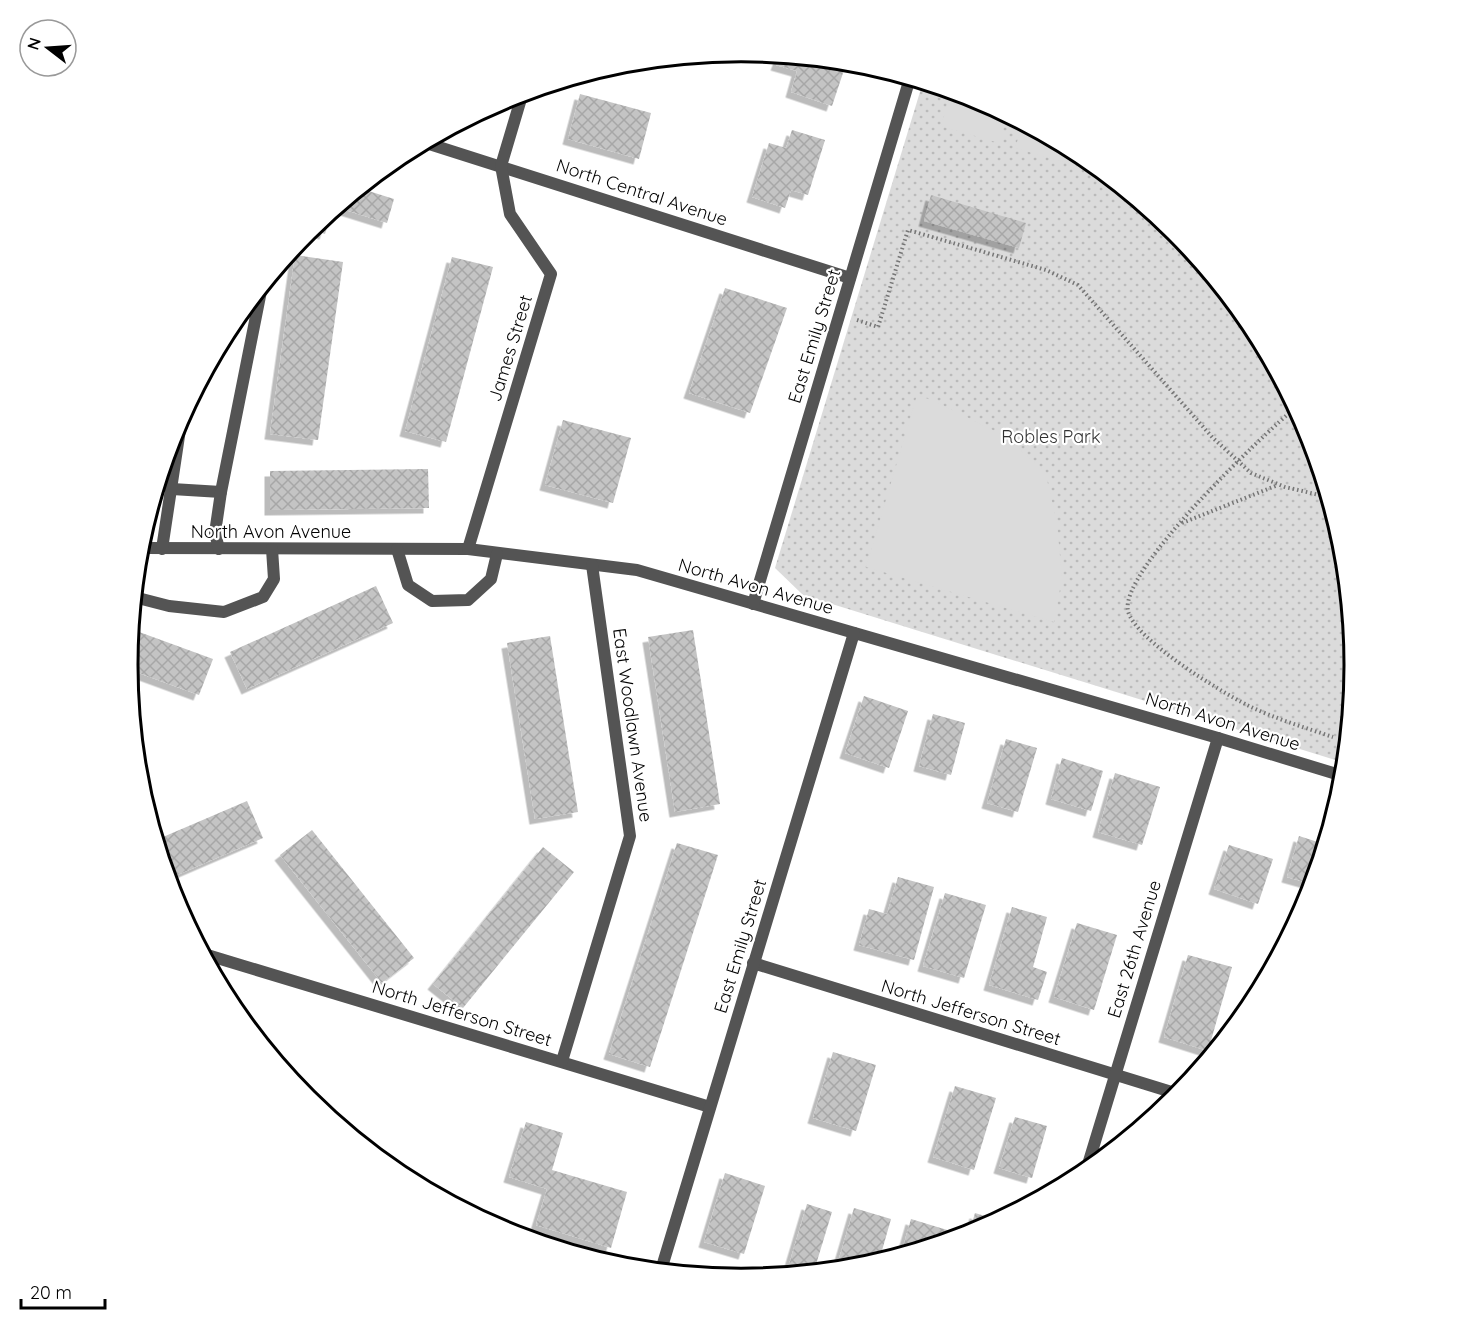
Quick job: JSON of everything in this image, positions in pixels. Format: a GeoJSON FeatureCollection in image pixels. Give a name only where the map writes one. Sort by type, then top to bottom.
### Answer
{"type":"FeatureCollection","features":[{"type":"Feature","properties":{"kind":"street","name":"East Emily Street"},"geometry":{"type":"LineString","coordinates":[[753,604],[908,85]]}},
{"type":"Feature","properties":{"kind":"street"},"geometry":{"type":"LineString","coordinates":[[501,166],[520,104]]}},
{"type":"Feature","properties":{"kind":"street","name":"North Central Avenue"},"geometry":{"type":"LineString","coordinates":[[434,145],[850,278]]}},
{"type":"Feature","properties":{"kind":"street","name":"James Street"},"geometry":{"type":"LineString","coordinates":[[468,549],[551,274],[510,214],[501,166]]}},
{"type":"Feature","properties":{"kind":"street"},"geometry":{"type":"LineString","coordinates":[[219,549],[214,533],[259,303]]}},
{"type":"Feature","properties":{"kind":"street"},"geometry":{"type":"LineString","coordinates":[[162,549],[177,452]]}},
{"type":"Feature","properties":{"kind":"street"},"geometry":{"type":"LineString","coordinates":[[172,489],[221,492]]}},
{"type":"Feature","properties":{"kind":"street","name":"North Avon Avenue"},"geometry":{"type":"LineString","coordinates":[[150,548],[468,549],[637,570],[1334,773]]}},
{"type":"Feature","properties":{"kind":"street"},"geometry":{"type":"LineString","coordinates":[[142,599],[169,606],[224,612],[263,597],[274,579],[272,549]]}},
{"type":"Feature","properties":{"kind":"street"},"geometry":{"type":"LineString","coordinates":[[397,549],[408,585],[432,602],[468,600],[491,579],[497,554]]}},
{"type":"Feature","properties":{"kind":"street","name":"East Woodlawn Avenue"},"geometry":{"type":"LineString","coordinates":[[562,1061],[630,836],[592,565]]}},
{"type":"Feature","properties":{"kind":"street","name":"East Emily Street"},"geometry":{"type":"LineString","coordinates":[[663,1262],[854,633]]}},
{"type":"Feature","properties":{"kind":"street","name":"East 26th Avenue"},"geometry":{"type":"LineString","coordinates":[[1091,1155],[1218,738]]}},
{"type":"Feature","properties":{"kind":"street","name":"North Jefferson Street"},"geometry":{"type":"LineString","coordinates":[[214,957],[710,1107]]}},
{"type":"Feature","properties":{"kind":"street","name":"North Jefferson Street"},"geometry":{"type":"LineString","coordinates":[[753,963],[1167,1091]]}},
{"type":"Feature","properties":{"kind":"path"},"geometry":{"type":"LineString","coordinates":[[839,315],[878,327],[908,230],[1046,270],[1078,285],[1213,438],[1251,473],[1279,485],[1319,495]]}},
{"type":"Feature","properties":{"kind":"path"},"geometry":{"type":"LineString","coordinates":[[1289,413],[1264,435],[1157,548],[1134,583],[1127,609],[1133,623],[1176,662],[1249,706],[1333,737]]}},
{"type":"Feature","properties":{"kind":"path"},"geometry":{"type":"LineString","coordinates":[[1180,523],[1279,485]]}},
{"type":"Feature","properties":{"kind":"green space","name":"Robles Park"},"geometry":{"type":"Polygon","coordinates":[[[921,89],[935,94],[972,107],[1042,142],[1076,163],[1139,211],[1194,267],[1219,297],[1263,363],[1282,398],[1312,471],[1332,547],[1343,625],[1344,664],[1343,704],[1336,760],[803,595],[775,568],[921,89]]]}},
{"type":"Feature","properties":{"kind":"green space"},"geometry":{"type":"Polygon","coordinates":[[[949,99],[1005,123],[999,143],[941,126],[949,99]]]}},
{"type":"Feature","properties":{"kind":"green space"},"geometry":{"type":"Polygon","coordinates":[[[1021,131],[1075,162],[1074,165],[1015,148],[1021,131]]]}},
{"type":"Feature","properties":{"kind":"green space"},"geometry":{"type":"Polygon","coordinates":[[[917,395],[1003,435],[1045,471],[1057,523],[1062,578],[1054,622],[866,567],[917,395]]]}},
{"type":"Feature","properties":{"kind":"building"},"geometry":{"type":"Polygon","coordinates":[[[780,63],[844,71],[832,106],[791,92],[797,71],[776,65],[780,63]]]}},
{"type":"Feature","properties":{"kind":"building"},"geometry":{"type":"Polygon","coordinates":[[[580,94],[651,113],[639,159],[568,139],[580,94]]]}},
{"type":"Feature","properties":{"kind":"building"},"geometry":{"type":"Polygon","coordinates":[[[792,130],[825,140],[808,195],[791,190],[785,208],[752,197],[769,143],[786,148],[792,130]]]}},
{"type":"Feature","properties":{"kind":"building"},"geometry":{"type":"Polygon","coordinates":[[[368,191],[394,199],[387,223],[345,210],[368,191]]]}},
{"type":"Feature","properties":{"kind":"building"},"geometry":{"type":"Polygon","coordinates":[[[931,195],[1026,223],[1019,248],[924,221],[931,195]]]}},
{"type":"Feature","properties":{"kind":"building"},"geometry":{"type":"Polygon","coordinates":[[[299,256],[343,262],[318,440],[270,434],[294,260],[299,256]]]}},
{"type":"Feature","properties":{"kind":"building"},"geometry":{"type":"Polygon","coordinates":[[[452,257],[493,267],[446,442],[405,431],[452,257]]]}},
{"type":"Feature","properties":{"kind":"building"},"geometry":{"type":"Polygon","coordinates":[[[725,288],[787,308],[750,413],[689,393],[725,288]]]}},
{"type":"Feature","properties":{"kind":"building"},"geometry":{"type":"Polygon","coordinates":[[[563,420],[631,438],[613,503],[545,485],[563,420]]]}},
{"type":"Feature","properties":{"kind":"building"},"geometry":{"type":"Polygon","coordinates":[[[428,469],[429,508],[270,510],[270,471],[428,469]]]}},
{"type":"Feature","properties":{"kind":"building"},"geometry":{"type":"Polygon","coordinates":[[[376,586],[393,623],[247,689],[230,652],[376,586]]]}},
{"type":"Feature","properties":{"kind":"building"},"geometry":{"type":"Polygon","coordinates":[[[693,630],[720,804],[675,812],[648,637],[693,630]]]}},
{"type":"Feature","properties":{"kind":"building"},"geometry":{"type":"Polygon","coordinates":[[[139,632],[213,659],[199,695],[138,673],[139,632]]]}},
{"type":"Feature","properties":{"kind":"building"},"geometry":{"type":"Polygon","coordinates":[[[550,636],[578,812],[535,819],[507,643],[550,636]]]}},
{"type":"Feature","properties":{"kind":"building"},"geometry":{"type":"Polygon","coordinates":[[[864,696],[908,711],[889,768],[845,753],[864,696]]]}},
{"type":"Feature","properties":{"kind":"building"},"geometry":{"type":"Polygon","coordinates":[[[933,714],[965,723],[951,775],[919,766],[933,714]]]}},
{"type":"Feature","properties":{"kind":"building"},"geometry":{"type":"Polygon","coordinates":[[[1006,739],[1037,748],[1018,812],[987,803],[1006,739]]]}},
{"type":"Feature","properties":{"kind":"building"},"geometry":{"type":"Polygon","coordinates":[[[1062,758],[1103,771],[1091,811],[1051,799],[1062,758]]]}},
{"type":"Feature","properties":{"kind":"building"},"geometry":{"type":"Polygon","coordinates":[[[1115,773],[1160,787],[1142,845],[1098,832],[1115,773]]]}},
{"type":"Feature","properties":{"kind":"building"},"geometry":{"type":"Polygon","coordinates":[[[247,801],[263,838],[177,875],[164,837],[247,801]]]}},
{"type":"Feature","properties":{"kind":"building"},"geometry":{"type":"Polygon","coordinates":[[[312,830],[414,958],[382,983],[280,855],[312,830]]]}},
{"type":"Feature","properties":{"kind":"building"},"geometry":{"type":"Polygon","coordinates":[[[1299,836],[1317,842],[1303,882],[1287,877],[1299,836]]]}},
{"type":"Feature","properties":{"kind":"building"},"geometry":{"type":"Polygon","coordinates":[[[677,843],[718,855],[650,1067],[609,1054],[677,843]]]}},
{"type":"Feature","properties":{"kind":"building"},"geometry":{"type":"Polygon","coordinates":[[[1229,845],[1273,859],[1258,904],[1214,889],[1229,845]]]}},
{"type":"Feature","properties":{"kind":"building"},"geometry":{"type":"Polygon","coordinates":[[[543,847],[574,872],[463,1008],[433,984],[543,847]]]}},
{"type":"Feature","properties":{"kind":"building"},"geometry":{"type":"Polygon","coordinates":[[[898,877],[934,887],[914,960],[859,945],[869,909],[887,914],[898,877]]]}},
{"type":"Feature","properties":{"kind":"building"},"geometry":{"type":"Polygon","coordinates":[[[945,893],[986,905],[964,978],[923,966],[945,893]]]}},
{"type":"Feature","properties":{"kind":"building"},"geometry":{"type":"Polygon","coordinates":[[[1012,907],[1047,917],[1033,967],[1047,972],[1038,1000],[989,985],[1012,907]]]}},
{"type":"Feature","properties":{"kind":"building"},"geometry":{"type":"Polygon","coordinates":[[[1077,923],[1117,935],[1094,1010],[1054,997],[1077,923]]]}},
{"type":"Feature","properties":{"kind":"building"},"geometry":{"type":"Polygon","coordinates":[[[1188,955],[1232,967],[1211,1042],[1204,1050],[1164,1037],[1188,955]]]}},
{"type":"Feature","properties":{"kind":"building"},"geometry":{"type":"Polygon","coordinates":[[[833,1052],[876,1065],[856,1131],[813,1118],[833,1052]]]}},
{"type":"Feature","properties":{"kind":"building"},"geometry":{"type":"Polygon","coordinates":[[[955,1086],[996,1098],[974,1170],[933,1157],[955,1086]]]}},
{"type":"Feature","properties":{"kind":"building"},"geometry":{"type":"Polygon","coordinates":[[[1015,1117],[1047,1126],[1032,1178],[999,1168],[1015,1117]]]}},
{"type":"Feature","properties":{"kind":"building"},"geometry":{"type":"Polygon","coordinates":[[[526,1122],[563,1133],[552,1170],[627,1192],[611,1248],[536,1225],[547,1189],[509,1177],[526,1122]]]}},
{"type":"Feature","properties":{"kind":"building"},"geometry":{"type":"Polygon","coordinates":[[[725,1173],[765,1186],[744,1254],[704,1242],[725,1173]]]}},
{"type":"Feature","properties":{"kind":"building"},"geometry":{"type":"Polygon","coordinates":[[[807,1204],[832,1212],[817,1262],[789,1265],[807,1204]]]}},
{"type":"Feature","properties":{"kind":"building"},"geometry":{"type":"Polygon","coordinates":[[[854,1208],[891,1219],[882,1251],[839,1259],[854,1208]]]}},
{"type":"Feature","properties":{"kind":"building"},"geometry":{"type":"Polygon","coordinates":[[[975,1213],[985,1216],[972,1222],[975,1213]]]}},
{"type":"Feature","properties":{"kind":"building"},"geometry":{"type":"Polygon","coordinates":[[[911,1219],[948,1230],[935,1235],[904,1245],[911,1219]]]}}]}
